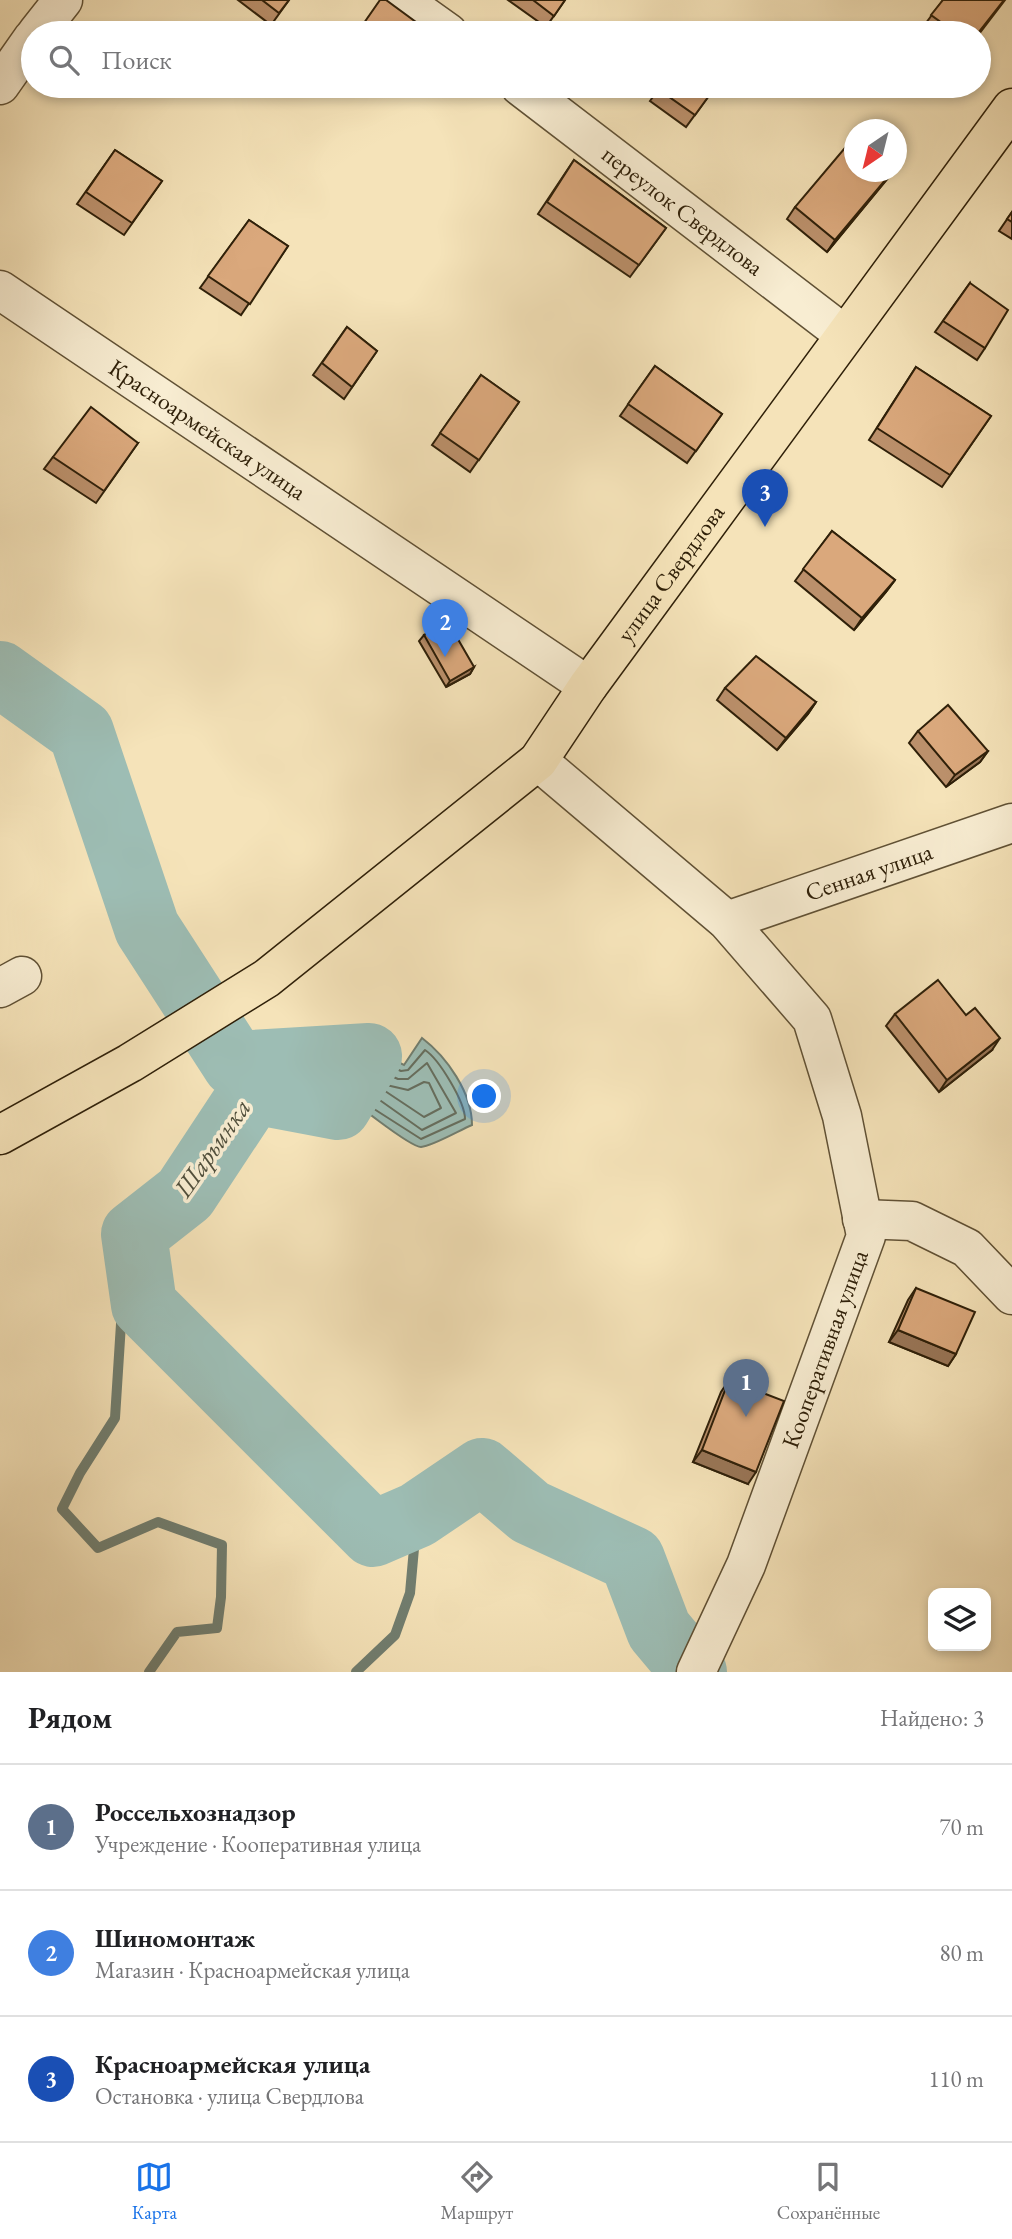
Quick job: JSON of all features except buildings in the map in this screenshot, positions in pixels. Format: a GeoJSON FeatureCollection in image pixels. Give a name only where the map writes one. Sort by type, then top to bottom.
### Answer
{"type":"FeatureCollection","features":[{"type":"Feature","properties":{"kind":"main road","name":"улица Свердлова"},"geometry":{"type":"LineString","coordinates":[[0,1135],[130,1063],[267,978],[538,761],[588,686],[1012,108]]}},
{"type":"Feature","properties":{"kind":"street"},"geometry":{"type":"LineString","coordinates":[[46,21],[63,0]]}},
{"type":"Feature","properties":{"kind":"street"},"geometry":{"type":"LineString","coordinates":[[402,0],[431,21]]}},
{"type":"Feature","properties":{"kind":"street"},"geometry":{"type":"LineString","coordinates":[[0,86],[21,55]]}},
{"type":"Feature","properties":{"kind":"street","name":"переулок Свердлова"},"geometry":{"type":"LineString","coordinates":[[536,98],[845,335]]}},
{"type":"Feature","properties":{"kind":"street","name":"Красноармейская улица"},"geometry":{"type":"LineString","coordinates":[[0,290],[588,686]]}},
{"type":"Feature","properties":{"kind":"street"},"geometry":{"type":"LineString","coordinates":[[538,761],[727,921]]}},
{"type":"Feature","properties":{"kind":"street","name":"Сенная улица"},"geometry":{"type":"LineString","coordinates":[[727,921],[1012,824]]}},
{"type":"Feature","properties":{"kind":"street","name":"Кооперативная улица"},"geometry":{"type":"LineString","coordinates":[[705,1655],[746,1565],[866,1236],[842,1116],[812,1019],[727,921]]}},
{"type":"Feature","properties":{"kind":"street"},"geometry":{"type":"LineString","coordinates":[[862,1219],[912,1221],[967,1248],[1012,1295]]}},
{"type":"Feature","properties":{"kind":"water"},"geometry":{"type":"Polygon","coordinates":[[[422,1038],[449,1065],[463,1088],[472,1125],[421,1147],[393,1131],[338,1088],[348,1066],[378,1052],[404,1065],[422,1038]]]}},
{"type":"Feature","properties":{"kind":"waterway","name":"Шарьинка"},"geometry":{"type":"LineString","coordinates":[[0,674],[81,732],[147,928],[235,1064],[369,1056],[338,1107],[253,1091],[185,1194],[134,1234],[144,1305],[373,1534],[417,1515],[482,1471],[530,1512],[632,1559],[659,1630],[694,1672]]}},
{"type":"Feature","properties":{"kind":"waterway"},"geometry":{"type":"LineString","coordinates":[[134,1234],[125,1261],[115,1418],[80,1473],[62,1509],[98,1548],[158,1522],[222,1545],[221,1597],[217,1628],[177,1632],[149,1672]]}},
{"type":"Feature","properties":{"kind":"waterway"},"geometry":{"type":"LineString","coordinates":[[356,1672],[395,1635],[410,1593],[417,1515]]}},
{"type":"Feature","properties":{"kind":"place","name":"Красноармейская улица"},"geometry":{"type":"Point","coordinates":[765,527]}},
{"type":"Feature","properties":{"kind":"place","name":"Шиномонтаж"},"geometry":{"type":"Point","coordinates":[445,657]}},
{"type":"Feature","properties":{"kind":"place","name":"Россельхознадзор"},"geometry":{"type":"Point","coordinates":[746,1417]}}]}
